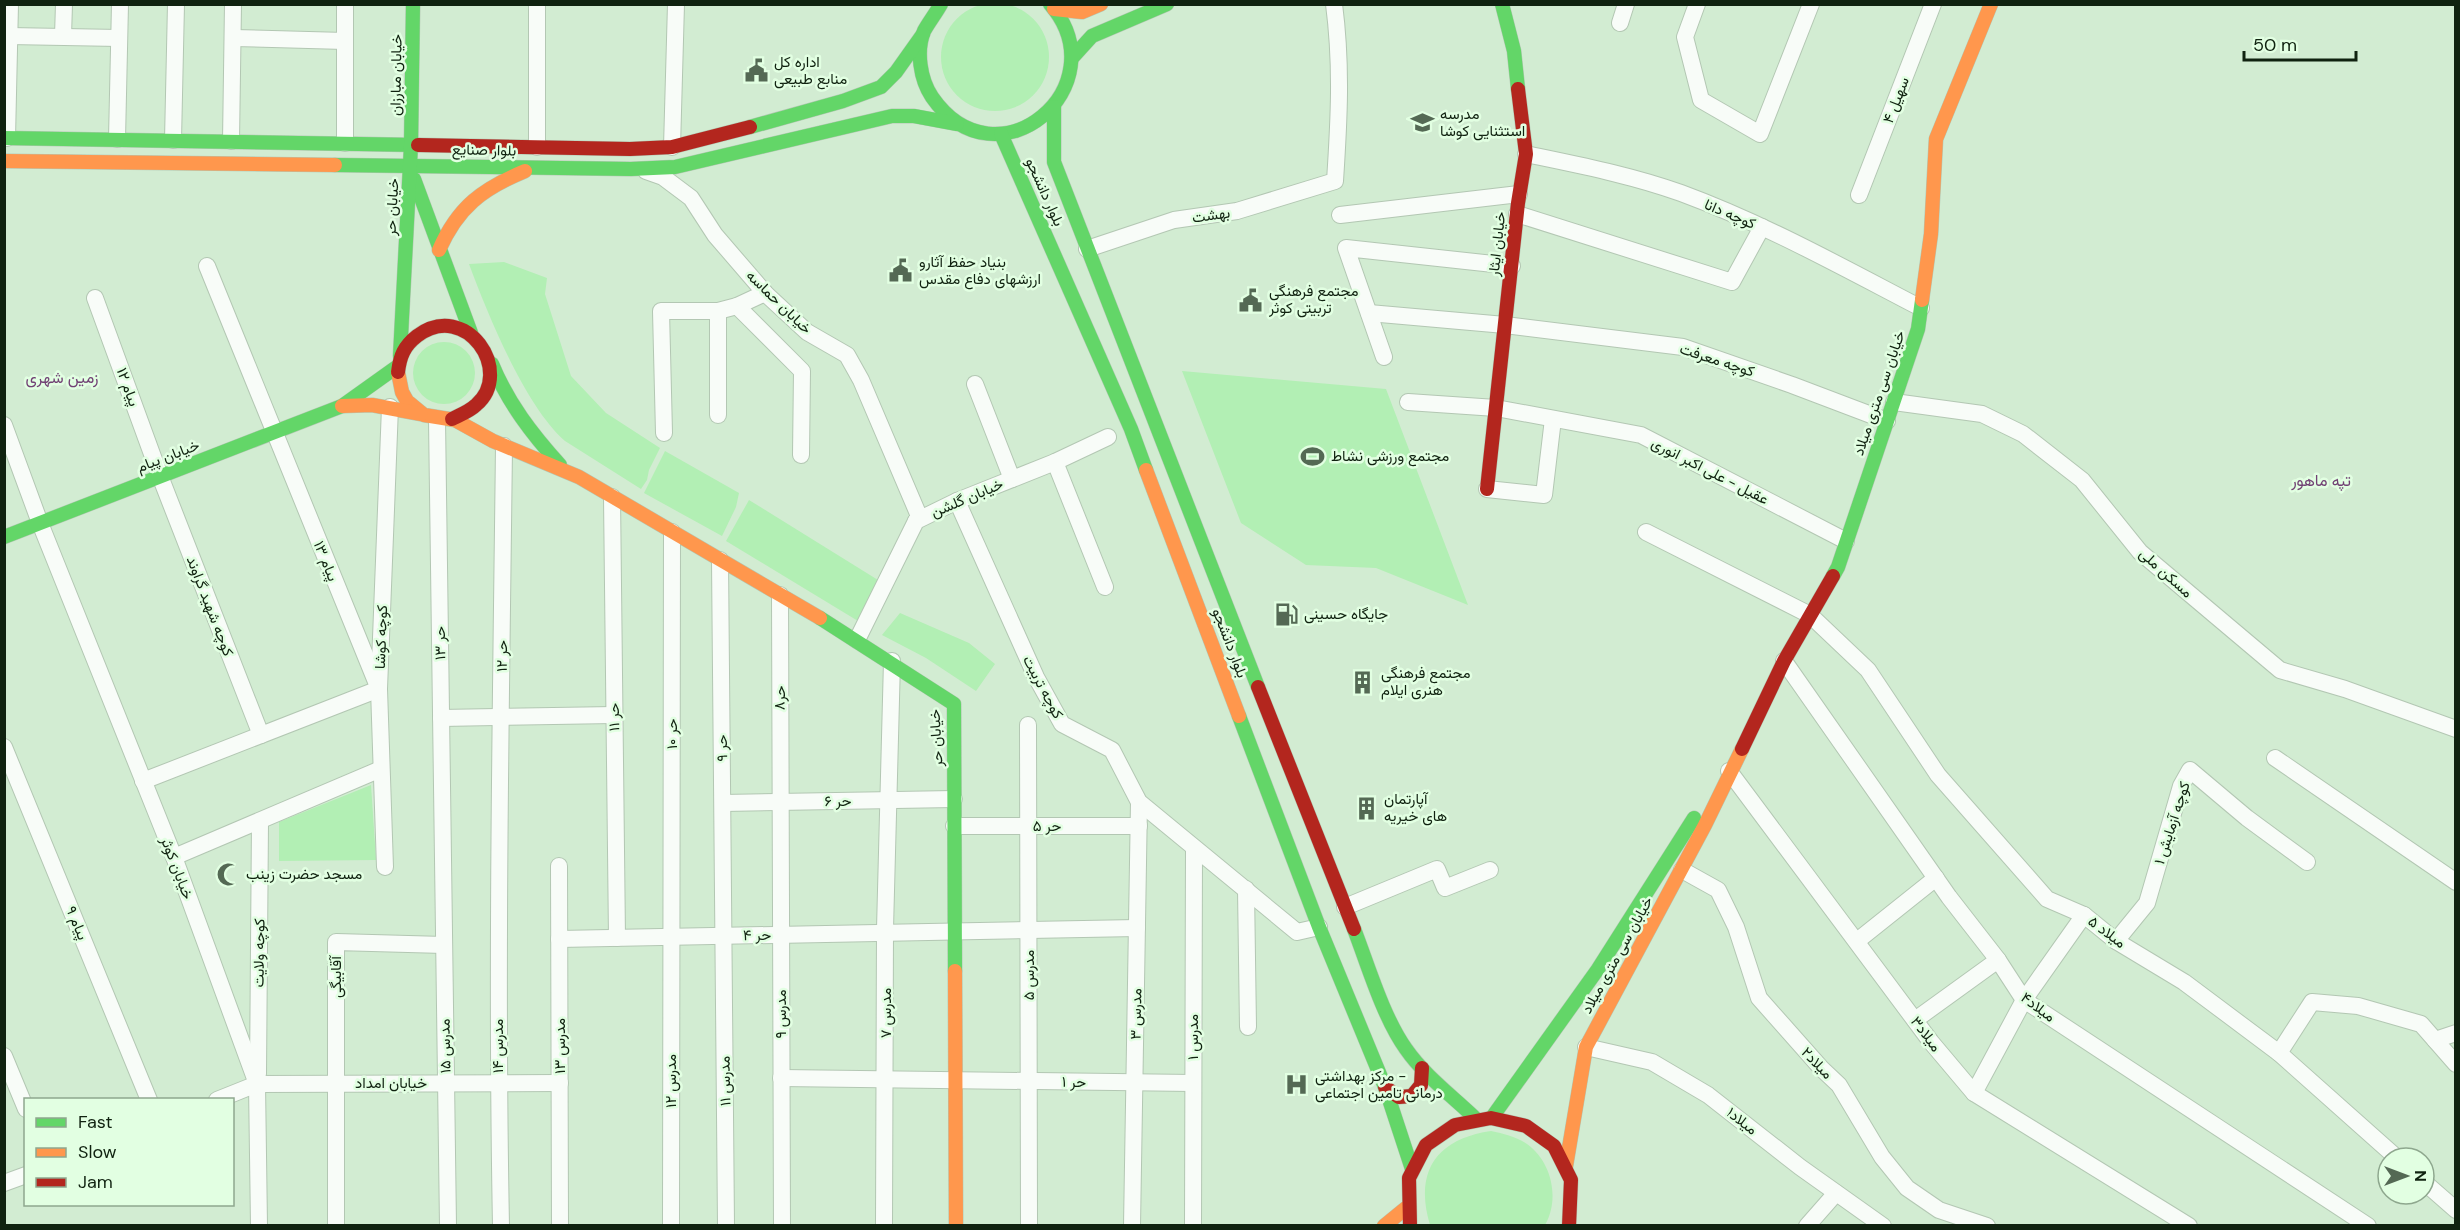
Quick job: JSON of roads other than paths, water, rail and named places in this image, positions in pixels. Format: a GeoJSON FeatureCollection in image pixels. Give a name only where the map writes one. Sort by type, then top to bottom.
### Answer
{"type":"FeatureCollection","features":[{"type":"Feature","properties":{"kind":"street"},"geometry":{"type":"LineString","coordinates":[[6,138],[10,4]]}},
{"type":"Feature","properties":{"kind":"street"},"geometry":{"type":"LineString","coordinates":[[63,36],[64,4]]}},
{"type":"Feature","properties":{"kind":"street"},"geometry":{"type":"LineString","coordinates":[[117,139],[120,4]]}},
{"type":"Feature","properties":{"kind":"street"},"geometry":{"type":"LineString","coordinates":[[173,140],[176,4]]}},
{"type":"Feature","properties":{"kind":"street"},"geometry":{"type":"LineString","coordinates":[[231,141],[233,4]]}},
{"type":"Feature","properties":{"kind":"street"},"geometry":{"type":"LineString","coordinates":[[345,4],[345,143]]}},
{"type":"Feature","properties":{"kind":"street","name":"خیابان مبارزان"},"geometry":{"type":"LineString","coordinates":[[410,166],[413,4]]}},
{"type":"Feature","properties":{"kind":"street"},"geometry":{"type":"LineString","coordinates":[[537,4],[537,147]]}},
{"type":"Feature","properties":{"kind":"street"},"geometry":{"type":"LineString","coordinates":[[672,147],[676,4]]}},
{"type":"Feature","properties":{"kind":"street","name":"بلوار صنایع"},"geometry":{"type":"LineString","coordinates":[[6,138],[537,147],[672,147],[843,101],[881,87],[896,72],[941,4]]}},
{"type":"Feature","properties":{"kind":"street"},"geometry":{"type":"LineString","coordinates":[[1052,7],[1082,12],[1101,4]]}},
{"type":"Feature","properties":{"kind":"street"},"geometry":{"type":"LineString","coordinates":[[1072,58],[1092,36],[1167,4]]}},
{"type":"Feature","properties":{"kind":"street","name":"بهشت"},"geometry":{"type":"LineString","coordinates":[[1088,249],[1174,220],[1237,211],[1335,181],[1340,114],[1340,59],[1334,4]]}},
{"type":"Feature","properties":{"kind":"street","name":"خیابان ایثار"},"geometry":{"type":"LineString","coordinates":[[1487,489],[1519,194],[1526,154],[1514,51],[1502,4]]}},
{"type":"Feature","properties":{"kind":"street"},"geometry":{"type":"LineString","coordinates":[[1620,24],[1626,4]]}},
{"type":"Feature","properties":{"kind":"street"},"geometry":{"type":"LineString","coordinates":[[1696,4],[1685,37],[1701,100],[1760,134],[1811,4]]}},
{"type":"Feature","properties":{"kind":"street","name":"سهیل ۴"},"geometry":{"type":"LineString","coordinates":[[1859,195],[1933,4]]}},
{"type":"Feature","properties":{"kind":"street","name":"خیابان سی متری میلاد"},"geometry":{"type":"LineString","coordinates":[[1566,1166],[1586,1047],[1682,870],[1784,661],[1838,567],[1918,329],[1931,234],[1936,139],[1991,4]]}},
{"type":"Feature","properties":{"kind":"street"},"geometry":{"type":"LineString","coordinates":[[1001,134],[1021,130],[1039,121],[1054,107],[1064,92],[1070,75],[1072,58],[1067,32],[1052,7]]}},
{"type":"Feature","properties":{"kind":"street"},"geometry":{"type":"LineString","coordinates":[[923,34],[919,60],[924,85],[938,108],[957,124]]}},
{"type":"Feature","properties":{"kind":"street"},"geometry":{"type":"LineString","coordinates":[[9,36],[119,38]]}},
{"type":"Feature","properties":{"kind":"street"},"geometry":{"type":"LineString","coordinates":[[232,38],[345,41]]}},
{"type":"Feature","properties":{"kind":"street","name":"بلوار دانشجو"},"geometry":{"type":"LineString","coordinates":[[1054,107],[1054,162],[1390,1020],[1405,1048],[1422,1068],[1475,1118]]}},
{"type":"Feature","properties":{"kind":"street","name":"بلوار صنایع"},"geometry":{"type":"LineString","coordinates":[[4,161],[640,168],[675,167],[705,161],[892,116],[914,116],[957,124],[978,132],[1001,134]]}},
{"type":"Feature","properties":{"kind":"street","name":"بلوار دانشجو"},"geometry":{"type":"LineString","coordinates":[[1001,134],[1131,429],[1319,927],[1385,1087],[1412,1169]]}},
{"type":"Feature","properties":{"kind":"street","name":"کوچه دانا"},"geometry":{"type":"LineString","coordinates":[[1526,154],[1626,176],[1681,193],[1762,227],[1921,308]]}},
{"type":"Feature","properties":{"kind":"street","name":"خیابان حر"},"geometry":{"type":"LineString","coordinates":[[410,166],[471,333]]}},
{"type":"Feature","properties":{"kind":"street","name":"خیابان حر"},"geometry":{"type":"LineString","coordinates":[[399,361],[410,166]]}},
{"type":"Feature","properties":{"kind":"street"},"geometry":{"type":"LineString","coordinates":[[439,250],[447,228],[479,193],[502,180],[534,167]]}},
{"type":"Feature","properties":{"kind":"street","name":"خیابان حماسه"},"geometry":{"type":"LineString","coordinates":[[640,168],[663,177],[691,198],[715,235],[765,293],[807,332],[847,355],[861,380],[919,516],[916,521]]}},
{"type":"Feature","properties":{"kind":"street"},"geometry":{"type":"LineString","coordinates":[[1340,215],[1519,194]]}},
{"type":"Feature","properties":{"kind":"street"},"geometry":{"type":"LineString","coordinates":[[1517,214],[1732,282],[1762,227]]}},
{"type":"Feature","properties":{"kind":"street"},"geometry":{"type":"LineString","coordinates":[[1384,357],[1346,248],[1512,266]]}},
{"type":"Feature","properties":{"kind":"street","name":"پیام ۱۳"},"geometry":{"type":"LineString","coordinates":[[207,266],[379,689]]}},
{"type":"Feature","properties":{"kind":"street"},"geometry":{"type":"LineString","coordinates":[[664,434],[661,311],[718,310],[737,306],[765,293]]}},
{"type":"Feature","properties":{"kind":"street","name":"پیام ۱۲"},"geometry":{"type":"LineString","coordinates":[[95,298],[160,476]]}},
{"type":"Feature","properties":{"kind":"street"},"geometry":{"type":"LineString","coordinates":[[737,306],[802,371],[801,455]]}},
{"type":"Feature","properties":{"kind":"street"},"geometry":{"type":"LineString","coordinates":[[718,310],[718,415]]}},
{"type":"Feature","properties":{"kind":"street","name":"کوچه معرفت"},"geometry":{"type":"LineString","coordinates":[[1369,313],[1505,325],[1683,347],[1887,421]]}},
{"type":"Feature","properties":{"kind":"street"},"geometry":{"type":"LineString","coordinates":[[451,326],[471,333],[480,341],[490,361],[490,384],[479,405],[467,414],[437,417],[411,406],[402,394],[398,380],[399,361],[407,343],[418,333],[430,327],[451,326]]}},
{"type":"Feature","properties":{"kind":"street","name":"خیابان پیام"},"geometry":{"type":"LineString","coordinates":[[4,537],[342,406],[399,361]]}},
{"type":"Feature","properties":{"kind":"street","name":"خیابان حر"},"geometry":{"type":"LineString","coordinates":[[490,361],[502,391],[528,429],[563,468]]}},
{"type":"Feature","properties":{"kind":"street"},"geometry":{"type":"LineString","coordinates":[[975,384],[1012,479]]}},
{"type":"Feature","properties":{"kind":"street","name":"عقیل - علی اکبر انوری"},"geometry":{"type":"LineString","coordinates":[[1408,402],[1496,408],[1641,435],[1846,541]]}},
{"type":"Feature","properties":{"kind":"street","name":"مسکن ملی"},"geometry":{"type":"LineString","coordinates":[[1894,402],[1982,414],[2024,434],[2082,480],[2140,552],[2280,670],[2345,689],[2456,729]]}},
{"type":"Feature","properties":{"kind":"street","name":"خیابان پیام"},"geometry":{"type":"LineString","coordinates":[[342,406],[390,407],[437,417]]}},
{"type":"Feature","properties":{"kind":"street","name":"کوچه کوشا"},"geometry":{"type":"LineString","coordinates":[[385,867],[379,689],[390,407]]}},
{"type":"Feature","properties":{"kind":"street","name":"خیابان حر"},"geometry":{"type":"LineString","coordinates":[[437,417],[563,468],[857,640],[954,704],[956,1226]]}},
{"type":"Feature","properties":{"kind":"street","name":"۱۳ حر"},"geometry":{"type":"LineString","coordinates":[[437,417],[443,867]]}},
{"type":"Feature","properties":{"kind":"street"},"geometry":{"type":"LineString","coordinates":[[1487,489],[1544,495],[1554,419]]}},
{"type":"Feature","properties":{"kind":"street","name":"خیابان کوثر"},"geometry":{"type":"LineString","coordinates":[[4,425],[40,523],[174,857],[257,1084],[259,1226]]}},
{"type":"Feature","properties":{"kind":"street","name":"خیابان گلشن"},"geometry":{"type":"LineString","coordinates":[[857,640],[916,521],[957,501],[1055,462],[1108,437]]}},
{"type":"Feature","properties":{"kind":"street","name":"حر ۱۲"},"geometry":{"type":"LineString","coordinates":[[499,866],[504,446]]}},
{"type":"Feature","properties":{"kind":"street"},"geometry":{"type":"LineString","coordinates":[[1055,462],[1106,587]]}},
{"type":"Feature","properties":{"kind":"street","name":"کوچه شهید گراوند"},"geometry":{"type":"LineString","coordinates":[[160,476],[261,735]]}},
{"type":"Feature","properties":{"kind":"street","name":"حر ۱۱"},"geometry":{"type":"LineString","coordinates":[[612,497],[617,938]]}},
{"type":"Feature","properties":{"kind":"street","name":"کوچه تربیت"},"geometry":{"type":"LineString","coordinates":[[957,501],[1036,677],[1062,724],[1112,750],[1139,802],[1297,932],[1319,927]]}},
{"type":"Feature","properties":{"kind":"street","name":"حر ۱۰"},"geometry":{"type":"LineString","coordinates":[[671,937],[672,532]]}},
{"type":"Feature","properties":{"kind":"street","name":"میلاد ۵"},"geometry":{"type":"LineString","coordinates":[[1646,532],[1810,615],[1868,670],[1938,775],[2047,899],[2084,915],[2116,941],[2184,982],[2279,1053],[2384,1146]]}},
{"type":"Feature","properties":{"kind":"street","name":"حر ۹"},"geometry":{"type":"LineString","coordinates":[[720,560],[724,936]]}},
{"type":"Feature","properties":{"kind":"street","name":"حر۸"},"geometry":{"type":"LineString","coordinates":[[780,595],[780,802]]}},
{"type":"Feature","properties":{"kind":"street","name":"میلاد۴"},"geometry":{"type":"LineString","coordinates":[[1784,661],[1936,878],[1998,960],[2024,1000],[2368,1226]]}},
{"type":"Feature","properties":{"kind":"street","name":"مدرس ۷"},"geometry":{"type":"LineString","coordinates":[[884,1226],[885,932],[892,662]]}},
{"type":"Feature","properties":{"kind":"street"},"geometry":{"type":"LineString","coordinates":[[143,781],[379,689]]}},
{"type":"Feature","properties":{"kind":"street"},"geometry":{"type":"LineString","coordinates":[[441,718],[614,715]]}},
{"type":"Feature","properties":{"kind":"street","name":"مدرس ۵"},"geometry":{"type":"LineString","coordinates":[[1028,725],[1029,1226]]}},
{"type":"Feature","properties":{"kind":"street","name":"پیام ۹"},"geometry":{"type":"LineString","coordinates":[[4,747],[147,1098]]}},
{"type":"Feature","properties":{"kind":"street"},"geometry":{"type":"LineString","coordinates":[[2275,758],[2456,882]]}},
{"type":"Feature","properties":{"kind":"street"},"geometry":{"type":"LineString","coordinates":[[174,857],[381,769]]}},
{"type":"Feature","properties":{"kind":"street","name":"۱ کوچه آزمایش"},"geometry":{"type":"LineString","coordinates":[[2116,941],[2146,903],[2181,786],[2190,770],[2247,818],[2307,862]]}},
{"type":"Feature","properties":{"kind":"street","name":"خیابان سی متری میلاد"},"geometry":{"type":"LineString","coordinates":[[1493,1116],[1598,969],[1695,817],[1729,771]]}},
{"type":"Feature","properties":{"kind":"street","name":"میلاد۳"},"geometry":{"type":"LineString","coordinates":[[1729,771],[1915,1020],[1974,1093],[2189,1226]]}},
{"type":"Feature","properties":{"kind":"street","name":"حر ۶"},"geometry":{"type":"LineString","coordinates":[[723,803],[954,799]]}},
{"type":"Feature","properties":{"kind":"street","name":"مدرس ۹"},"geometry":{"type":"LineString","coordinates":[[780,802],[782,1226]]}},
{"type":"Feature","properties":{"kind":"street","name":"مدرس ۳"},"geometry":{"type":"LineString","coordinates":[[1132,1226],[1139,802]]}},
{"type":"Feature","properties":{"kind":"street","name":"کوچه ولایت"},"geometry":{"type":"LineString","coordinates":[[257,1084],[260,821]]}},
{"type":"Feature","properties":{"kind":"street","name":"حر ۵"},"geometry":{"type":"LineString","coordinates":[[954,826],[1139,826]]}},
{"type":"Feature","properties":{"kind":"street","name":"مدرس ۱"},"geometry":{"type":"LineString","coordinates":[[1193,1226],[1194,848]]}},
{"type":"Feature","properties":{"kind":"street"},"geometry":{"type":"LineString","coordinates":[[1668,860],[1682,870]]}},
{"type":"Feature","properties":{"kind":"street","name":"مدرس ۱۴"},"geometry":{"type":"LineString","coordinates":[[499,866],[498,1083],[501,1226]]}},
{"type":"Feature","properties":{"kind":"street","name":"مدرس ۱۳"},"geometry":{"type":"LineString","coordinates":[[559,866],[560,1226]]}},
{"type":"Feature","properties":{"kind":"street","name":"مدرس ۱۵"},"geometry":{"type":"LineString","coordinates":[[443,867],[448,1226]]}},
{"type":"Feature","properties":{"kind":"street"},"geometry":{"type":"LineString","coordinates":[[1345,907],[1437,869],[1445,888],[1490,870]]}},
{"type":"Feature","properties":{"kind":"street","name":"میلاد۲"},"geometry":{"type":"LineString","coordinates":[[1682,870],[1718,890],[1736,927],[1759,998],[1839,1085],[1882,1157],[1907,1188],[1939,1210],[1987,1226]]}},
{"type":"Feature","properties":{"kind":"street"},"geometry":{"type":"LineString","coordinates":[[1857,941],[1936,878]]}},
{"type":"Feature","properties":{"kind":"street"},"geometry":{"type":"LineString","coordinates":[[1246,889],[1248,1027]]}},
{"type":"Feature","properties":{"kind":"street"},"geometry":{"type":"LineString","coordinates":[[1974,1093],[2024,1000],[2084,915]]}},
{"type":"Feature","properties":{"kind":"street","name":"حر ۴"},"geometry":{"type":"LineString","coordinates":[[560,939],[1137,928]]}},
{"type":"Feature","properties":{"kind":"street","name":"مدرس ۱۱"},"geometry":{"type":"LineString","coordinates":[[724,936],[726,1226]]}},
{"type":"Feature","properties":{"kind":"street","name":"مدرس ۱۲"},"geometry":{"type":"LineString","coordinates":[[671,937],[671,1226]]}},
{"type":"Feature","properties":{"kind":"street","name":"آقابیگی"},"geometry":{"type":"LineString","coordinates":[[335,1084],[336,942],[444,945]]}},
{"type":"Feature","properties":{"kind":"street"},"geometry":{"type":"LineString","coordinates":[[1915,1020],[1998,960]]}},
{"type":"Feature","properties":{"kind":"street"},"geometry":{"type":"LineString","coordinates":[[2279,1053],[2312,1002],[2358,1006],[2421,1024],[2456,1064]]}},
{"type":"Feature","properties":{"kind":"street"},"geometry":{"type":"LineString","coordinates":[[2435,1040],[2456,1033]]}},
{"type":"Feature","properties":{"kind":"street","name":"میلاد۱"},"geometry":{"type":"LineString","coordinates":[[1586,1047],[1652,1062],[1708,1095],[1800,1167],[1883,1226]]}},
{"type":"Feature","properties":{"kind":"street"},"geometry":{"type":"LineString","coordinates":[[4,1056],[24,1104]]}},
{"type":"Feature","properties":{"kind":"street"},"geometry":{"type":"LineString","coordinates":[[1385,1087],[1399,1098],[1408,1098],[1416,1094],[1422,1086],[1424,1077],[1422,1068]]}},
{"type":"Feature","properties":{"kind":"street","name":"حر ۱"},"geometry":{"type":"LineString","coordinates":[[782,1078],[1193,1083]]}},
{"type":"Feature","properties":{"kind":"street","name":"خیابان امداد"},"geometry":{"type":"LineString","coordinates":[[257,1084],[560,1083]]}},
{"type":"Feature","properties":{"kind":"street"},"geometry":{"type":"LineString","coordinates":[[222,1098],[257,1084]]}},
{"type":"Feature","properties":{"kind":"street"},"geometry":{"type":"LineString","coordinates":[[335,1084],[336,1226]]}},
{"type":"Feature","properties":{"kind":"street"},"geometry":{"type":"LineString","coordinates":[[1410,1226],[1406,1208],[1406,1189],[1412,1169],[1422,1151],[1437,1135],[1455,1124],[1493,1116],[1512,1119],[1529,1126],[1557,1150],[1566,1166],[1585,1216]]}},
{"type":"Feature","properties":{"kind":"street"},"geometry":{"type":"LineString","coordinates":[[4,1183],[24,1175]]}},
{"type":"Feature","properties":{"kind":"street"},"geometry":{"type":"LineString","coordinates":[[1569,1226],[1573,1209],[1572,1186]]}},
{"type":"Feature","properties":{"kind":"street"},"geometry":{"type":"LineString","coordinates":[[2436,1192],[2456,1210]]}},
{"type":"Feature","properties":{"kind":"street"},"geometry":{"type":"LineString","coordinates":[[1807,1226],[1836,1193]]}},
{"type":"Feature","properties":{"kind":"street"},"geometry":{"type":"LineString","coordinates":[[1384,1226],[1406,1208]]}},
{"type":"Feature","properties":{"kind":"place","name":"اداره کل منابع طبیعی"},"geometry":{"type":"Point","coordinates":[756,71]}},
{"type":"Feature","properties":{"kind":"place","name":"مدرسه استثنایی کوشا"},"geometry":{"type":"Point","coordinates":[1422,123]}},
{"type":"Feature","properties":{"kind":"place","name":"بنیاد حفظ آثارو ارزشهای دفاع مقدس"},"geometry":{"type":"Point","coordinates":[901,271]}},
{"type":"Feature","properties":{"kind":"place","name":"مجتمع فرهنگی تربیتی کوثر"},"geometry":{"type":"Point","coordinates":[1251,300]}},
{"type":"Feature","properties":{"kind":"place","name":"مجتمع ورزشی نشاط"},"geometry":{"type":"Point","coordinates":[1313,456]}},
{"type":"Feature","properties":{"kind":"place","name":"جایگاه حسینی"},"geometry":{"type":"Point","coordinates":[1286,614]}},
{"type":"Feature","properties":{"kind":"place","name":"مجتمع فرهنگی هنری ایلام"},"geometry":{"type":"Point","coordinates":[1363,682]}},
{"type":"Feature","properties":{"kind":"place","name":"آپارتمان های خیریه"},"geometry":{"type":"Point","coordinates":[1366,808]}},
{"type":"Feature","properties":{"kind":"place","name":"مسجد حضرت زینب"},"geometry":{"type":"Point","coordinates":[228,874]}},
{"type":"Feature","properties":{"kind":"place","name":"مرکز بهداشتی - درمانی تامین اجتماعی"},"geometry":{"type":"Point","coordinates":[1297,1085]}},
{"type":"Feature","properties":{"kind":"district","name":"زمین شهری"},"geometry":{"type":"Point","coordinates":[62,377]}},
{"type":"Feature","properties":{"kind":"district","name":"تپه ماهور"},"geometry":{"type":"Point","coordinates":[2321,480]}}]}
